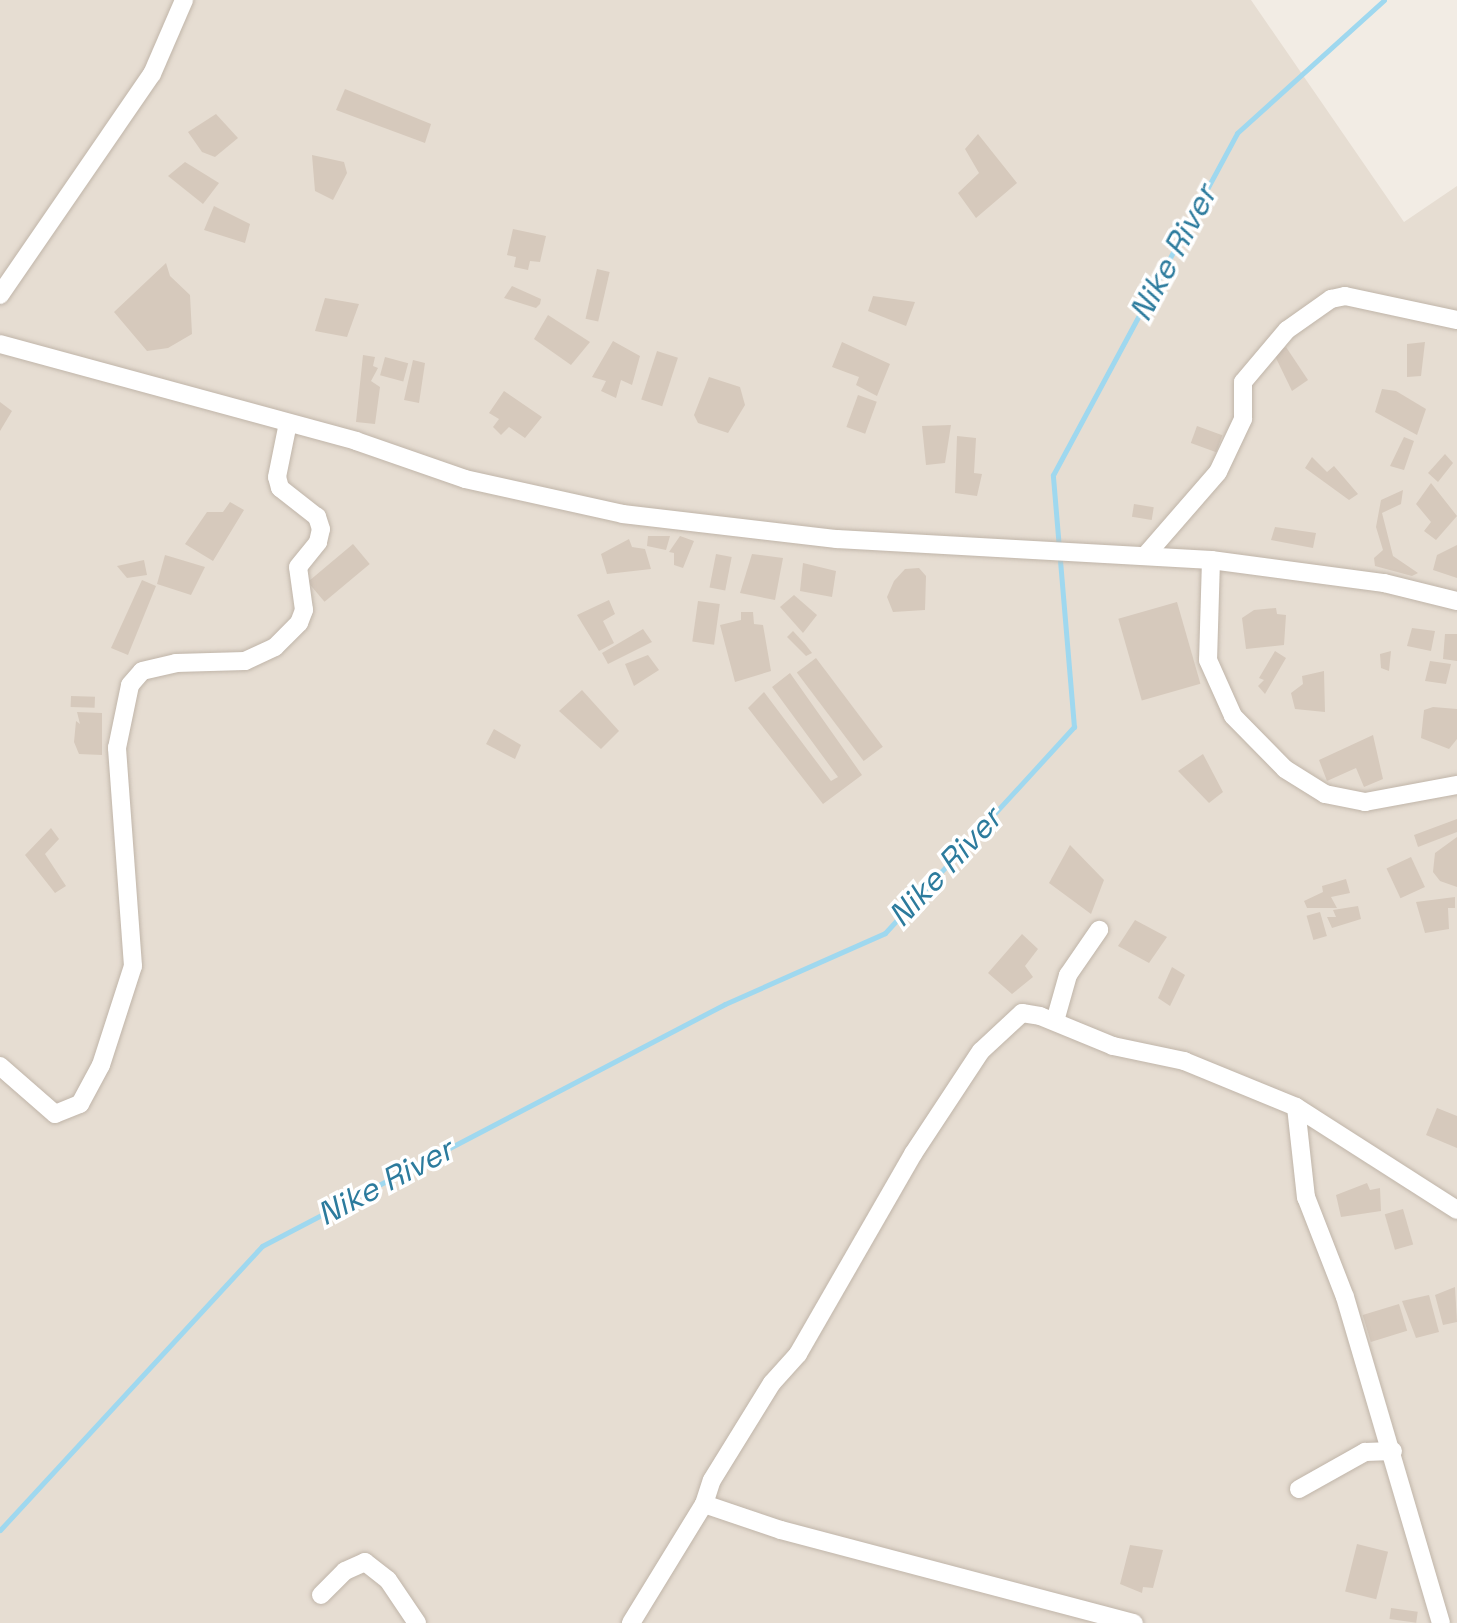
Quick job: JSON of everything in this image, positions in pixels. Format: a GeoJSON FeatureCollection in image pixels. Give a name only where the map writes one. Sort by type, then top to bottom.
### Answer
{"type":"FeatureCollection","features":[{"type":"Feature","properties":{"kind":"street"},"geometry":{"type":"LineString","coordinates":[[0,295],[152,74],[184,0]]}},
{"type":"Feature","properties":{"kind":"street"},"geometry":{"type":"LineString","coordinates":[[1145,556],[1218,472],[1243,419],[1243,382],[1287,330],[1331,299],[1345,296],[1457,320]]}},
{"type":"Feature","properties":{"kind":"street"},"geometry":{"type":"LineString","coordinates":[[0,344],[288,423],[465,479],[623,514],[837,539],[1041,548],[1211,560],[1384,583],[1457,601]]}},
{"type":"Feature","properties":{"kind":"street"},"geometry":{"type":"LineString","coordinates":[[0,1066],[55,1114],[80,1104],[101,1065],[133,966],[117,748],[130,685],[142,671],[176,663],[245,661],[275,647],[299,623],[304,610],[298,567],[318,542],[321,529],[317,517],[280,488],[277,477],[288,423]]}},
{"type":"Feature","properties":{"kind":"street"},"geometry":{"type":"LineString","coordinates":[[1211,560],[1208,660],[1233,716],[1285,769],[1325,794],[1365,802],[1457,785]]}},
{"type":"Feature","properties":{"kind":"street"},"geometry":{"type":"LineString","coordinates":[[1055,1021],[1068,975],[1099,930]]}},
{"type":"Feature","properties":{"kind":"street"},"geometry":{"type":"LineString","coordinates":[[631,1623],[704,1504],[712,1480],[772,1383],[798,1354],[831,1288],[862,1248],[913,1154],[981,1051],[1022,1013],[1055,1021],[1113,1046],[1184,1061],[1296,1107],[1457,1210]]}},
{"type":"Feature","properties":{"kind":"street"},"geometry":{"type":"LineString","coordinates":[[1296,1107],[1306,1197],[1319,1221],[1393,1451],[1408,1524],[1441,1623]]}},
{"type":"Feature","properties":{"kind":"street"},"geometry":{"type":"LineString","coordinates":[[1299,1489],[1365,1452],[1393,1451]]}},
{"type":"Feature","properties":{"kind":"street"},"geometry":{"type":"LineString","coordinates":[[704,1504],[1076,1616],[1134,1623]]}},
{"type":"Feature","properties":{"kind":"street"},"geometry":{"type":"LineString","coordinates":[[321,1595],[345,1571],[365,1562],[388,1580],[417,1623]]}},
{"type":"Feature","properties":{"kind":"shaded area"},"geometry":{"type":"Polygon","coordinates":[[[0,0],[1251,0],[1404,222],[1457,186],[1457,1623],[0,1623],[0,0]]]}},
{"type":"Feature","properties":{"kind":"building"},"geometry":{"type":"Polygon","coordinates":[[[345,89],[431,124],[425,143],[336,110],[345,89]]]}},
{"type":"Feature","properties":{"kind":"building"},"geometry":{"type":"Polygon","coordinates":[[[216,114],[238,138],[215,157],[202,152],[188,132],[216,114]]]}},
{"type":"Feature","properties":{"kind":"building"},"geometry":{"type":"Polygon","coordinates":[[[978,134],[1017,183],[976,218],[958,193],[979,173],[965,149],[978,134]]]}},
{"type":"Feature","properties":{"kind":"building"},"geometry":{"type":"Polygon","coordinates":[[[312,155],[344,162],[347,173],[333,200],[315,191],[312,155]]]}},
{"type":"Feature","properties":{"kind":"building"},"geometry":{"type":"Polygon","coordinates":[[[185,162],[219,183],[203,204],[168,176],[185,162]]]}},
{"type":"Feature","properties":{"kind":"building"},"geometry":{"type":"Polygon","coordinates":[[[214,206],[250,224],[245,243],[204,230],[214,206]]]}},
{"type":"Feature","properties":{"kind":"building"},"geometry":{"type":"Polygon","coordinates":[[[513,229],[546,236],[540,262],[530,261],[528,270],[514,267],[516,257],[507,255],[513,229]]]}},
{"type":"Feature","properties":{"kind":"building"},"geometry":{"type":"Polygon","coordinates":[[[166,263],[170,276],[190,295],[192,334],[168,348],[147,351],[114,312],[166,263]]]}},
{"type":"Feature","properties":{"kind":"building"},"geometry":{"type":"Polygon","coordinates":[[[597,269],[610,272],[598,322],[586,319],[597,269]]]}},
{"type":"Feature","properties":{"kind":"building"},"geometry":{"type":"Polygon","coordinates":[[[512,286],[541,299],[540,304],[536,308],[504,298],[512,286]]]}},
{"type":"Feature","properties":{"kind":"building"},"geometry":{"type":"Polygon","coordinates":[[[873,296],[915,302],[906,326],[868,311],[873,296]]]}},
{"type":"Feature","properties":{"kind":"building"},"geometry":{"type":"Polygon","coordinates":[[[325,298],[359,304],[347,337],[315,331],[325,298]]]}},
{"type":"Feature","properties":{"kind":"building"},"geometry":{"type":"Polygon","coordinates":[[[548,315],[590,342],[571,365],[534,339],[548,315]]]}},
{"type":"Feature","properties":{"kind":"building"},"geometry":{"type":"Polygon","coordinates":[[[613,341],[640,356],[632,385],[621,380],[616,398],[601,391],[606,381],[592,377],[613,341]]]}},
{"type":"Feature","properties":{"kind":"building"},"geometry":{"type":"Polygon","coordinates":[[[842,342],[890,364],[877,396],[856,385],[859,377],[832,367],[842,342]]]}},
{"type":"Feature","properties":{"kind":"building"},"geometry":{"type":"Polygon","coordinates":[[[1425,342],[1421,376],[1407,377],[1407,344],[1425,342]]]}},
{"type":"Feature","properties":{"kind":"building"},"geometry":{"type":"Polygon","coordinates":[[[1286,347],[1308,380],[1292,391],[1274,354],[1286,347]]]}},
{"type":"Feature","properties":{"kind":"building"},"geometry":{"type":"Polygon","coordinates":[[[657,351],[678,358],[662,406],[641,400],[657,351]]]}},
{"type":"Feature","properties":{"kind":"building"},"geometry":{"type":"Polygon","coordinates":[[[363,355],[375,357],[373,366],[378,368],[371,381],[380,387],[375,424],[356,422],[363,355]]]}},
{"type":"Feature","properties":{"kind":"building"},"geometry":{"type":"Polygon","coordinates":[[[385,357],[408,363],[403,382],[380,375],[385,357]]]}},
{"type":"Feature","properties":{"kind":"building"},"geometry":{"type":"Polygon","coordinates":[[[413,360],[425,363],[419,403],[404,400],[413,360]]]}},
{"type":"Feature","properties":{"kind":"building"},"geometry":{"type":"Polygon","coordinates":[[[709,377],[740,387],[745,405],[728,433],[698,423],[694,415],[709,377]]]}},
{"type":"Feature","properties":{"kind":"building"},"geometry":{"type":"Polygon","coordinates":[[[1382,389],[1396,391],[1426,409],[1417,435],[1375,412],[1382,389]]]}},
{"type":"Feature","properties":{"kind":"building"},"geometry":{"type":"Polygon","coordinates":[[[504,391],[542,417],[525,438],[509,427],[501,435],[493,427],[499,419],[489,413],[504,391]]]}},
{"type":"Feature","properties":{"kind":"building"},"geometry":{"type":"Polygon","coordinates":[[[858,395],[877,402],[865,434],[846,427],[858,395]]]}},
{"type":"Feature","properties":{"kind":"building"},"geometry":{"type":"Polygon","coordinates":[[[0,402],[12,411],[0,431],[0,402]]]}},
{"type":"Feature","properties":{"kind":"building"},"geometry":{"type":"Polygon","coordinates":[[[951,425],[945,463],[926,465],[922,426],[951,425]]]}},
{"type":"Feature","properties":{"kind":"building"},"geometry":{"type":"Polygon","coordinates":[[[1197,426],[1222,435],[1216,452],[1191,443],[1197,426]]]}},
{"type":"Feature","properties":{"kind":"building"},"geometry":{"type":"Polygon","coordinates":[[[957,436],[976,438],[974,473],[982,474],[977,496],[955,493],[957,436]]]}},
{"type":"Feature","properties":{"kind":"building"},"geometry":{"type":"Polygon","coordinates":[[[1404,437],[1414,441],[1404,470],[1390,466],[1404,437]]]}},
{"type":"Feature","properties":{"kind":"building"},"geometry":{"type":"Polygon","coordinates":[[[1445,454],[1453,463],[1438,482],[1428,473],[1445,454]]]}},
{"type":"Feature","properties":{"kind":"building"},"geometry":{"type":"Polygon","coordinates":[[[1312,457],[1327,472],[1334,466],[1358,494],[1349,500],[1305,468],[1312,457]]]}},
{"type":"Feature","properties":{"kind":"building"},"geometry":{"type":"Polygon","coordinates":[[[1431,483],[1457,516],[1436,540],[1424,531],[1431,522],[1416,504],[1431,483]]]}},
{"type":"Feature","properties":{"kind":"building"},"geometry":{"type":"Polygon","coordinates":[[[1403,490],[1401,504],[1382,513],[1393,556],[1418,573],[1412,576],[1375,566],[1374,558],[1383,550],[1376,527],[1381,500],[1403,490]]]}},
{"type":"Feature","properties":{"kind":"building"},"geometry":{"type":"Polygon","coordinates":[[[230,502],[244,510],[213,561],[185,544],[207,512],[223,512],[230,502]]]}},
{"type":"Feature","properties":{"kind":"building"},"geometry":{"type":"Polygon","coordinates":[[[1134,504],[1154,507],[1152,520],[1132,517],[1134,504]]]}},
{"type":"Feature","properties":{"kind":"building"},"geometry":{"type":"Polygon","coordinates":[[[1275,527],[1316,533],[1313,548],[1271,540],[1275,527]]]}},
{"type":"Feature","properties":{"kind":"building"},"geometry":{"type":"Polygon","coordinates":[[[648,536],[670,536],[666,550],[647,546],[648,536]]]}},
{"type":"Feature","properties":{"kind":"building"},"geometry":{"type":"Polygon","coordinates":[[[680,536],[694,541],[683,568],[674,565],[674,553],[669,552],[680,536]]]}},
{"type":"Feature","properties":{"kind":"building"},"geometry":{"type":"Polygon","coordinates":[[[629,539],[632,547],[645,549],[651,569],[607,574],[601,554],[629,539]]]}},
{"type":"Feature","properties":{"kind":"building"},"geometry":{"type":"Polygon","coordinates":[[[353,544],[370,564],[325,602],[308,582],[353,544]]]}},
{"type":"Feature","properties":{"kind":"building"},"geometry":{"type":"Polygon","coordinates":[[[1457,545],[1457,578],[1433,570],[1437,555],[1457,545]]]}},
{"type":"Feature","properties":{"kind":"building"},"geometry":{"type":"Polygon","coordinates":[[[716,554],[732,557],[725,590],[710,587],[716,554]]]}},
{"type":"Feature","properties":{"kind":"building"},"geometry":{"type":"Polygon","coordinates":[[[752,554],[783,558],[775,600],[740,593],[752,554]]]}},
{"type":"Feature","properties":{"kind":"building"},"geometry":{"type":"Polygon","coordinates":[[[165,555],[205,567],[191,595],[157,584],[165,555]]]}},
{"type":"Feature","properties":{"kind":"building"},"geometry":{"type":"Polygon","coordinates":[[[144,560],[147,575],[127,578],[117,566],[144,560]]]}},
{"type":"Feature","properties":{"kind":"building"},"geometry":{"type":"Polygon","coordinates":[[[803,563],[836,571],[832,597],[800,591],[803,563]]]}},
{"type":"Feature","properties":{"kind":"building"},"geometry":{"type":"Polygon","coordinates":[[[919,568],[926,576],[925,610],[893,612],[887,597],[894,581],[905,569],[919,568]]]}},
{"type":"Feature","properties":{"kind":"building"},"geometry":{"type":"Polygon","coordinates":[[[142,580],[156,586],[128,655],[111,648],[142,580]]]}},
{"type":"Feature","properties":{"kind":"building"},"geometry":{"type":"Polygon","coordinates":[[[794,595],[817,615],[803,633],[780,607],[794,595]]]}},
{"type":"Feature","properties":{"kind":"building"},"geometry":{"type":"Polygon","coordinates":[[[609,600],[615,614],[603,621],[614,643],[599,651],[577,615],[609,600]]]}},
{"type":"Feature","properties":{"kind":"building"},"geometry":{"type":"Polygon","coordinates":[[[698,601],[720,604],[714,645],[692,642],[698,601]]]}},
{"type":"Feature","properties":{"kind":"building"},"geometry":{"type":"Polygon","coordinates":[[[1177,602],[1200,684],[1142,701],[1118,619],[1177,602]]]}},
{"type":"Feature","properties":{"kind":"building"},"geometry":{"type":"Polygon","coordinates":[[[1276,608],[1277,614],[1286,615],[1284,645],[1246,649],[1242,618],[1254,610],[1276,608]]]}},
{"type":"Feature","properties":{"kind":"building"},"geometry":{"type":"Polygon","coordinates":[[[741,612],[753,612],[754,624],[763,625],[771,671],[735,682],[720,625],[741,620],[741,612]]]}},
{"type":"Feature","properties":{"kind":"building"},"geometry":{"type":"Polygon","coordinates":[[[1412,628],[1435,631],[1431,651],[1407,646],[1412,628]]]}},
{"type":"Feature","properties":{"kind":"building"},"geometry":{"type":"Polygon","coordinates":[[[643,629],[652,642],[608,664],[602,653],[643,629]]]}},
{"type":"Feature","properties":{"kind":"building"},"geometry":{"type":"Polygon","coordinates":[[[793,631],[812,653],[806,656],[787,637],[793,631]]]}},
{"type":"Feature","properties":{"kind":"building"},"geometry":{"type":"Polygon","coordinates":[[[1445,634],[1457,634],[1457,661],[1443,659],[1445,634]]]}},
{"type":"Feature","properties":{"kind":"building"},"geometry":{"type":"Polygon","coordinates":[[[1275,651],[1286,658],[1265,694],[1258,686],[1264,680],[1259,678],[1275,651]]]}},
{"type":"Feature","properties":{"kind":"building"},"geometry":{"type":"Polygon","coordinates":[[[1391,651],[1389,671],[1381,668],[1380,654],[1391,651]]]}},
{"type":"Feature","properties":{"kind":"building"},"geometry":{"type":"Polygon","coordinates":[[[648,655],[659,670],[634,686],[625,664],[648,655]]]}},
{"type":"Feature","properties":{"kind":"building"},"geometry":{"type":"Polygon","coordinates":[[[816,658],[883,747],[864,761],[797,672],[816,658]]]}},
{"type":"Feature","properties":{"kind":"building"},"geometry":{"type":"Polygon","coordinates":[[[1430,661],[1451,664],[1446,684],[1425,681],[1430,661]]]}},
{"type":"Feature","properties":{"kind":"building"},"geometry":{"type":"Polygon","coordinates":[[[1324,671],[1325,712],[1295,709],[1291,693],[1303,684],[1302,676],[1324,671]]]}},
{"type":"Feature","properties":{"kind":"building"},"geometry":{"type":"Polygon","coordinates":[[[790,673],[862,775],[823,804],[748,708],[764,692],[831,781],[838,777],[772,687],[790,673]]]}},
{"type":"Feature","properties":{"kind":"building"},"geometry":{"type":"Polygon","coordinates":[[[582,690],[619,731],[601,749],[559,711],[582,690]]]}},
{"type":"Feature","properties":{"kind":"building"},"geometry":{"type":"Polygon","coordinates":[[[71,696],[95,697],[95,708],[71,707],[71,696]]]}},
{"type":"Feature","properties":{"kind":"building"},"geometry":{"type":"Polygon","coordinates":[[[1433,707],[1457,709],[1457,739],[1449,749],[1421,738],[1424,710],[1433,707]]]}},
{"type":"Feature","properties":{"kind":"building"},"geometry":{"type":"Polygon","coordinates":[[[77,712],[102,713],[102,755],[79,754],[74,742],[76,721],[80,724],[77,712]]]}},
{"type":"Feature","properties":{"kind":"building"},"geometry":{"type":"Polygon","coordinates":[[[494,729],[521,745],[515,759],[486,744],[494,729]]]}},
{"type":"Feature","properties":{"kind":"building"},"geometry":{"type":"Polygon","coordinates":[[[1373,735],[1383,779],[1364,787],[1356,768],[1327,781],[1319,760],[1373,735]]]}},
{"type":"Feature","properties":{"kind":"building"},"geometry":{"type":"Polygon","coordinates":[[[1203,754],[1223,792],[1209,803],[1178,771],[1203,754]]]}},
{"type":"Feature","properties":{"kind":"building"},"geometry":{"type":"Polygon","coordinates":[[[1457,819],[1457,832],[1418,847],[1414,835],[1457,819]]]}},
{"type":"Feature","properties":{"kind":"building"},"geometry":{"type":"Polygon","coordinates":[[[51,828],[59,839],[45,854],[66,886],[55,893],[25,855],[51,828]]]}},
{"type":"Feature","properties":{"kind":"building"},"geometry":{"type":"Polygon","coordinates":[[[1457,837],[1457,887],[1440,881],[1433,872],[1435,853],[1457,837]]]}},
{"type":"Feature","properties":{"kind":"building"},"geometry":{"type":"Polygon","coordinates":[[[1070,845],[1104,880],[1091,914],[1049,883],[1070,845]]]}},
{"type":"Feature","properties":{"kind":"building"},"geometry":{"type":"Polygon","coordinates":[[[1411,857],[1425,887],[1400,898],[1387,868],[1411,857]]]}},
{"type":"Feature","properties":{"kind":"building"},"geometry":{"type":"Polygon","coordinates":[[[1346,879],[1350,893],[1331,897],[1337,908],[1307,908],[1304,901],[1323,892],[1322,886],[1346,879]]]}},
{"type":"Feature","properties":{"kind":"building"},"geometry":{"type":"Polygon","coordinates":[[[1455,897],[1455,908],[1448,908],[1449,929],[1425,933],[1416,902],[1455,897]]]}},
{"type":"Feature","properties":{"kind":"building"},"geometry":{"type":"Polygon","coordinates":[[[1358,906],[1361,919],[1332,928],[1327,917],[1336,917],[1333,910],[1358,906]]]}},
{"type":"Feature","properties":{"kind":"building"},"geometry":{"type":"Polygon","coordinates":[[[1320,912],[1327,936],[1313,940],[1307,916],[1320,912]]]}},
{"type":"Feature","properties":{"kind":"building"},"geometry":{"type":"Polygon","coordinates":[[[1135,920],[1167,937],[1149,963],[1118,946],[1135,920]]]}},
{"type":"Feature","properties":{"kind":"building"},"geometry":{"type":"Polygon","coordinates":[[[1022,934],[1038,949],[1025,966],[1033,977],[1012,994],[988,973],[1022,934]]]}},
{"type":"Feature","properties":{"kind":"building"},"geometry":{"type":"Polygon","coordinates":[[[1172,967],[1185,975],[1170,1006],[1158,998],[1172,967]]]}},
{"type":"Feature","properties":{"kind":"building"},"geometry":{"type":"Polygon","coordinates":[[[1437,1108],[1457,1116],[1457,1148],[1426,1135],[1437,1108]]]}},
{"type":"Feature","properties":{"kind":"building"},"geometry":{"type":"Polygon","coordinates":[[[1367,1183],[1370,1190],[1380,1188],[1381,1211],[1341,1217],[1336,1195],[1367,1183]]]}},
{"type":"Feature","properties":{"kind":"building"},"geometry":{"type":"Polygon","coordinates":[[[1403,1209],[1413,1245],[1395,1250],[1385,1214],[1403,1209]]]}},
{"type":"Feature","properties":{"kind":"building"},"geometry":{"type":"Polygon","coordinates":[[[1455,1287],[1457,1322],[1443,1325],[1435,1295],[1455,1287]]]}},
{"type":"Feature","properties":{"kind":"building"},"geometry":{"type":"Polygon","coordinates":[[[1429,1295],[1439,1332],[1416,1338],[1402,1301],[1429,1295]]]}},
{"type":"Feature","properties":{"kind":"building"},"geometry":{"type":"Polygon","coordinates":[[[1399,1304],[1407,1331],[1371,1342],[1363,1315],[1399,1304]]]}},
{"type":"Feature","properties":{"kind":"building"},"geometry":{"type":"Polygon","coordinates":[[[1357,1544],[1388,1552],[1376,1599],[1345,1592],[1357,1544]]]}},
{"type":"Feature","properties":{"kind":"building"},"geometry":{"type":"Polygon","coordinates":[[[1130,1545],[1163,1550],[1153,1588],[1143,1587],[1142,1593],[1120,1584],[1130,1545]]]}},
{"type":"Feature","properties":{"kind":"building"},"geometry":{"type":"Polygon","coordinates":[[[1391,1608],[1418,1612],[1416,1623],[1389,1619],[1391,1608]]]}},
{"type":"Feature","properties":{"kind":"waterway","name":"Nike River"},"geometry":{"type":"LineString","coordinates":[[0,1530],[262,1246],[725,1004],[885,933],[1074,727],[1053,475],[1237,133],[1384,0]]}}]}
